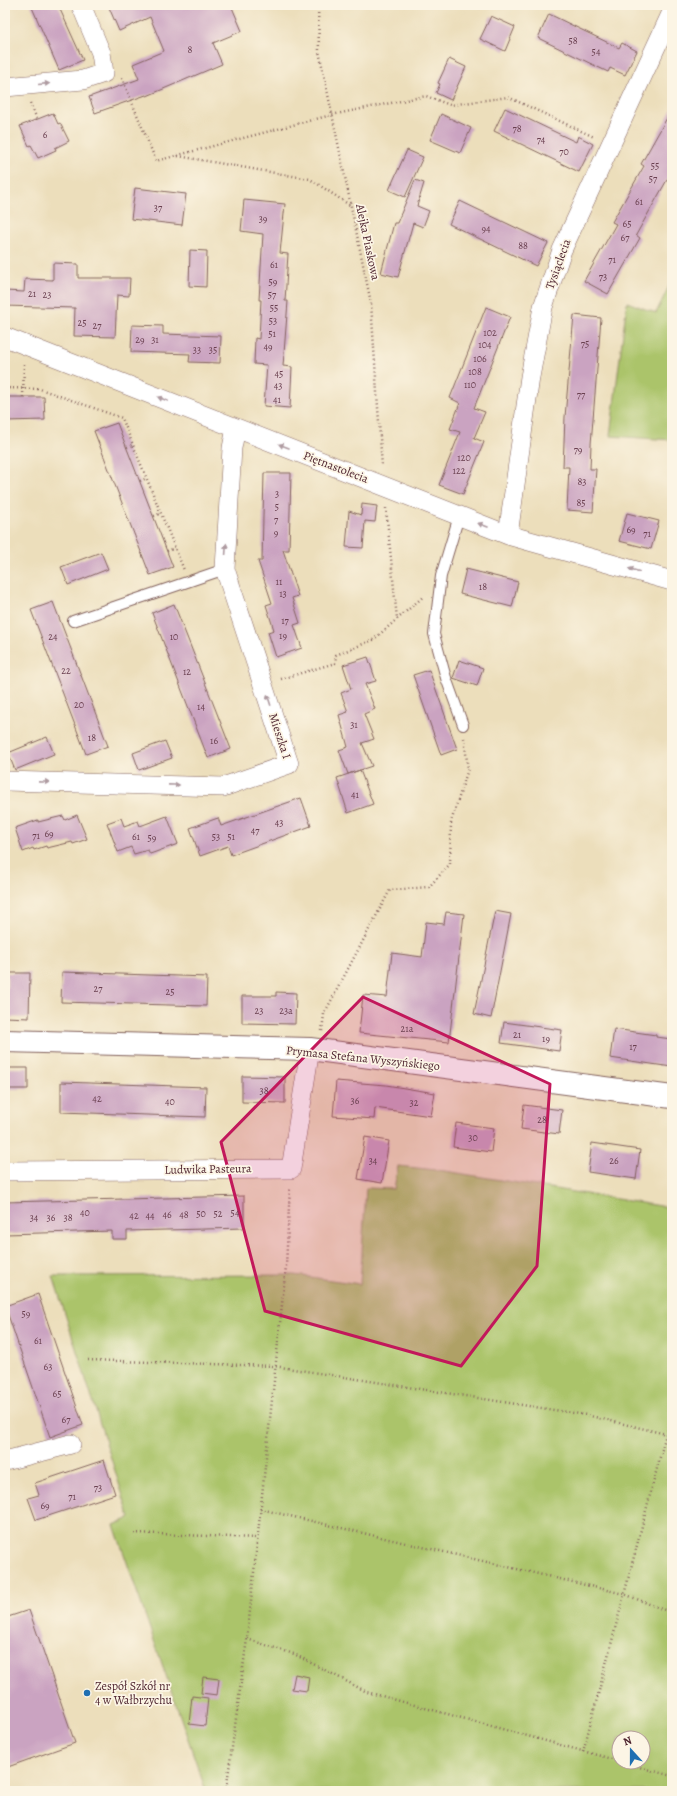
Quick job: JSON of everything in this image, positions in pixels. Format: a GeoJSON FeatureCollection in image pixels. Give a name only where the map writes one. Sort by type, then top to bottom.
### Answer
{"type":"FeatureCollection","features":[{"type":"Feature","properties":{"kind":"street"},"geometry":{"type":"LineString","coordinates":[[5,88],[83,80],[104,72],[102,53],[82,5]]}},
{"type":"Feature","properties":{"kind":"street","name":"Tysiąclecia"},"geometry":{"type":"LineString","coordinates":[[508,535],[530,377],[543,307],[562,250],[672,12]]}},
{"type":"Feature","properties":{"kind":"street","name":"Piętnastolecia"},"geometry":{"type":"LineString","coordinates":[[5,337],[508,535],[672,581]]}},
{"type":"Feature","properties":{"kind":"street","name":"Mieszka I"},"geometry":{"type":"LineString","coordinates":[[5,781],[223,786],[289,764],[225,569],[232,448],[236,428]]}},
{"type":"Feature","properties":{"kind":"street","name":"Prymasa Stefana Wyszyńskiego"},"geometry":{"type":"LineString","coordinates":[[5,1041],[315,1050],[672,1097]]}},
{"type":"Feature","properties":{"kind":"street"},"geometry":{"type":"LineString","coordinates":[[291,1168],[315,1050]]}},
{"type":"Feature","properties":{"kind":"street","name":"Ludwika Pasteura"},"geometry":{"type":"LineString","coordinates":[[5,1172],[291,1168]]}},
{"type":"Feature","properties":{"kind":"street"},"geometry":{"type":"LineString","coordinates":[[5,1460],[71,1444]]}},
{"type":"Feature","properties":{"kind":"lane"},"geometry":{"type":"LineString","coordinates":[[460,516],[440,583],[434,634],[446,678],[463,725]]}},
{"type":"Feature","properties":{"kind":"lane"},"geometry":{"type":"LineString","coordinates":[[73,620],[225,569]]}},
{"type":"Feature","properties":{"kind":"path","name":"Alejka Piaskowa"},"geometry":{"type":"LineString","coordinates":[[318,5],[319,51],[371,303],[384,486],[398,619]]}},
{"type":"Feature","properties":{"kind":"path"},"geometry":{"type":"LineString","coordinates":[[104,72],[118,69],[156,161],[331,115],[426,96],[450,106],[508,98],[611,144]]}},
{"type":"Feature","properties":{"kind":"path"},"geometry":{"type":"LineString","coordinates":[[176,156],[310,179],[351,206]]}},
{"type":"Feature","properties":{"kind":"path"},"geometry":{"type":"LineString","coordinates":[[23,397],[24,358]]}},
{"type":"Feature","properties":{"kind":"path"},"geometry":{"type":"LineString","coordinates":[[5,388],[40,389],[122,418],[134,444],[187,576]]}},
{"type":"Feature","properties":{"kind":"path"},"geometry":{"type":"LineString","coordinates":[[127,447],[134,444]]}},
{"type":"Feature","properties":{"kind":"path"},"geometry":{"type":"LineString","coordinates":[[140,481],[147,478]]}},
{"type":"Feature","properties":{"kind":"path"},"geometry":{"type":"LineString","coordinates":[[154,516],[161,513]]}},
{"type":"Feature","properties":{"kind":"path"},"geometry":{"type":"LineString","coordinates":[[167,551],[175,548]]}},
{"type":"Feature","properties":{"kind":"path"},"geometry":{"type":"LineString","coordinates":[[264,685],[335,663],[336,655],[372,640],[440,583]]}},
{"type":"Feature","properties":{"kind":"path"},"geometry":{"type":"LineString","coordinates":[[315,1050],[324,1014],[390,890],[429,887],[450,864],[451,822],[468,769],[463,725]]}},
{"type":"Feature","properties":{"kind":"path"},"geometry":{"type":"LineString","coordinates":[[226,1791],[247,1639],[274,1366],[286,1266],[291,1168]]}},
{"type":"Feature","properties":{"kind":"path"},"geometry":{"type":"LineString","coordinates":[[88,1360],[274,1366],[586,1415],[666,1434],[672,1438]]}},
{"type":"Feature","properties":{"kind":"path"},"geometry":{"type":"LineString","coordinates":[[583,1752],[666,1434],[672,1422]]}},
{"type":"Feature","properties":{"kind":"path"},"geometry":{"type":"LineString","coordinates":[[260,1509],[624,1594],[672,1613]]}},
{"type":"Feature","properties":{"kind":"path"},"geometry":{"type":"LineString","coordinates":[[134,1533],[257,1538]]}},
{"type":"Feature","properties":{"kind":"path"},"geometry":{"type":"LineString","coordinates":[[247,1639],[294,1654],[367,1692],[611,1760]]}},
{"type":"Feature","properties":{"kind":"path"},"geometry":{"type":"LineString","coordinates":[[650,1770],[672,1776]]}},
{"type":"Feature","properties":{"kind":"highlighted area"},"geometry":{"type":"Polygon","coordinates":[[[363,997],[550,1084],[537,1266],[461,1366],[265,1311],[221,1142],[363,997]]]}},
{"type":"Feature","properties":{"kind":"green space"},"geometry":{"type":"Polygon","coordinates":[[[672,280],[672,440],[610,436],[627,302],[656,313],[672,280]]]}},
{"type":"Feature","properties":{"kind":"green space"},"geometry":{"type":"Polygon","coordinates":[[[398,1166],[445,1171],[672,1208],[672,1791],[206,1791],[114,1525],[130,1518],[53,1276],[295,1275],[360,1284],[366,1188],[394,1189],[398,1166]]]}},
{"type":"Feature","properties":{"kind":"building"},"geometry":{"type":"Polygon","coordinates":[[[31,5],[58,5],[83,60],[59,70],[31,5]]]}},
{"type":"Feature","properties":{"kind":"building"},"geometry":{"type":"Polygon","coordinates":[[[108,5],[231,5],[242,31],[213,43],[222,64],[147,96],[146,95],[95,113],[89,97],[139,79],[133,64],[164,51],[150,17],[119,31],[108,5]]]}},
{"type":"Feature","properties":{"kind":"building"},"geometry":{"type":"Polygon","coordinates":[[[549,14],[619,48],[622,43],[637,51],[625,75],[610,68],[608,72],[538,38],[549,14]]]}},
{"type":"Feature","properties":{"kind":"building"},"geometry":{"type":"Polygon","coordinates":[[[491,16],[515,27],[505,51],[480,39],[491,16]]]}},
{"type":"Feature","properties":{"kind":"building"},"geometry":{"type":"Polygon","coordinates":[[[449,59],[466,67],[451,100],[436,93],[440,84],[438,83],[449,59]]]}},
{"type":"Feature","properties":{"kind":"building"},"geometry":{"type":"Polygon","coordinates":[[[505,108],[576,142],[578,136],[593,144],[579,172],[494,131],[505,108]]]}},
{"type":"Feature","properties":{"kind":"building"},"geometry":{"type":"Polygon","coordinates":[[[672,109],[672,171],[636,235],[640,238],[608,294],[584,281],[616,224],[612,222],[644,166],[641,164],[672,109]]]}},
{"type":"Feature","properties":{"kind":"building"},"geometry":{"type":"Polygon","coordinates":[[[53,113],[69,141],[55,148],[56,150],[38,158],[31,145],[29,146],[20,126],[53,113]]]}},
{"type":"Feature","properties":{"kind":"building"},"geometry":{"type":"Polygon","coordinates":[[[441,114],[471,128],[460,153],[430,140],[441,114]]]}},
{"type":"Feature","properties":{"kind":"building"},"geometry":{"type":"Polygon","coordinates":[[[407,150],[423,157],[405,197],[389,190],[407,150]]]}},
{"type":"Feature","properties":{"kind":"building"},"geometry":{"type":"Polygon","coordinates":[[[415,180],[424,183],[417,206],[429,211],[423,227],[413,223],[398,277],[381,273],[394,223],[397,223],[415,180]]]}},
{"type":"Feature","properties":{"kind":"building"},"geometry":{"type":"Polygon","coordinates":[[[135,188],[186,194],[182,225],[131,219],[135,188]]]}},
{"type":"Feature","properties":{"kind":"building"},"geometry":{"type":"Polygon","coordinates":[[[244,200],[285,204],[280,253],[288,254],[285,301],[288,301],[283,366],[292,367],[290,408],[264,406],[267,365],[254,364],[255,338],[259,339],[261,300],[259,300],[263,234],[241,231],[244,200]]]}},
{"type":"Feature","properties":{"kind":"building"},"geometry":{"type":"Polygon","coordinates":[[[460,201],[548,243],[536,266],[449,224],[460,201]]]}},
{"type":"Feature","properties":{"kind":"building"},"geometry":{"type":"Polygon","coordinates":[[[190,250],[207,251],[206,287],[189,286],[190,250]]]}},
{"type":"Feature","properties":{"kind":"building"},"geometry":{"type":"Polygon","coordinates":[[[53,263],[78,264],[78,278],[130,278],[129,296],[117,295],[115,337],[74,336],[75,308],[5,306],[5,291],[24,292],[25,279],[53,280],[53,263]]]}},
{"type":"Feature","properties":{"kind":"building"},"geometry":{"type":"Polygon","coordinates":[[[486,307],[510,317],[474,408],[485,412],[474,438],[484,442],[463,494],[439,485],[460,432],[450,429],[460,403],[450,398],[486,307]]]}},
{"type":"Feature","properties":{"kind":"building"},"geometry":{"type":"Polygon","coordinates":[[[574,315],[601,318],[591,444],[590,469],[596,469],[593,512],[567,510],[569,467],[563,467],[565,417],[574,315]]]}},
{"type":"Feature","properties":{"kind":"building"},"geometry":{"type":"Polygon","coordinates":[[[132,325],[163,326],[163,334],[221,336],[220,363],[189,362],[190,354],[131,352],[132,325]]]}},
{"type":"Feature","properties":{"kind":"building"},"geometry":{"type":"Polygon","coordinates":[[[5,397],[44,397],[45,420],[5,421],[5,397]]]}},
{"type":"Feature","properties":{"kind":"building"},"geometry":{"type":"Polygon","coordinates":[[[117,423],[173,567],[150,575],[94,431],[117,423]]]}},
{"type":"Feature","properties":{"kind":"building"},"geometry":{"type":"Polygon","coordinates":[[[264,473],[291,473],[289,550],[283,550],[298,596],[292,598],[300,623],[294,625],[302,648],[276,657],[268,632],[274,630],[266,605],[272,603],[258,561],[262,561],[264,473]]]}},
{"type":"Feature","properties":{"kind":"building"},"geometry":{"type":"Polygon","coordinates":[[[362,504],[377,506],[375,522],[365,521],[363,548],[346,547],[349,511],[361,515],[362,504]]]}},
{"type":"Feature","properties":{"kind":"building"},"geometry":{"type":"Polygon","coordinates":[[[627,513],[659,521],[651,549],[619,541],[627,513]]]}},
{"type":"Feature","properties":{"kind":"building"},"geometry":{"type":"Polygon","coordinates":[[[101,552],[108,569],[68,585],[61,567],[101,552]]]}},
{"type":"Feature","properties":{"kind":"building"},"geometry":{"type":"Polygon","coordinates":[[[466,569],[518,582],[512,607],[460,594],[466,569]]]}},
{"type":"Feature","properties":{"kind":"building"},"geometry":{"type":"Polygon","coordinates":[[[53,602],[108,746],[86,754],[31,610],[53,602]]]}},
{"type":"Feature","properties":{"kind":"building"},"geometry":{"type":"Polygon","coordinates":[[[174,604],[231,749],[208,758],[152,613],[174,604]]]}},
{"type":"Feature","properties":{"kind":"building"},"geometry":{"type":"Polygon","coordinates":[[[368,657],[376,681],[365,684],[375,709],[364,714],[374,739],[362,743],[372,766],[348,774],[339,750],[348,747],[339,715],[348,712],[341,693],[351,689],[343,665],[368,657]]]}},
{"type":"Feature","properties":{"kind":"building"},"geometry":{"type":"Polygon","coordinates":[[[459,660],[483,668],[477,686],[453,678],[459,660]]]}},
{"type":"Feature","properties":{"kind":"building"},"geometry":{"type":"Polygon","coordinates":[[[429,670],[457,749],[441,755],[413,675],[429,670]]]}},
{"type":"Feature","properties":{"kind":"building"},"geometry":{"type":"Polygon","coordinates":[[[47,737],[54,754],[15,770],[8,753],[47,737]]]}},
{"type":"Feature","properties":{"kind":"building"},"geometry":{"type":"Polygon","coordinates":[[[165,741],[172,758],[139,770],[133,753],[165,741]]]}},
{"type":"Feature","properties":{"kind":"building"},"geometry":{"type":"Polygon","coordinates":[[[360,770],[373,804],[348,813],[337,778],[360,770]]]}},
{"type":"Feature","properties":{"kind":"building"},"geometry":{"type":"Polygon","coordinates":[[[301,798],[311,826],[231,855],[228,846],[200,856],[190,828],[218,818],[221,826],[301,798]]]}},
{"type":"Feature","properties":{"kind":"building"},"geometry":{"type":"Polygon","coordinates":[[[77,815],[87,839],[73,844],[72,842],[47,848],[46,846],[34,850],[33,848],[23,852],[15,828],[38,820],[38,822],[63,816],[65,820],[77,815]]]}},
{"type":"Feature","properties":{"kind":"building"},"geometry":{"type":"Polygon","coordinates":[[[167,816],[178,844],[150,854],[148,850],[134,854],[131,847],[118,852],[107,823],[121,818],[124,826],[138,821],[140,826],[167,816]]]}},
{"type":"Feature","properties":{"kind":"building"},"geometry":{"type":"Polygon","coordinates":[[[495,911],[511,914],[491,1018],[474,1014],[495,911]]]}},
{"type":"Feature","properties":{"kind":"building"},"geometry":{"type":"Polygon","coordinates":[[[446,912],[464,914],[449,1042],[359,1033],[363,995],[387,997],[392,953],[422,957],[426,922],[444,924],[446,912]]]}},
{"type":"Feature","properties":{"kind":"building"},"geometry":{"type":"Polygon","coordinates":[[[62,972],[207,977],[206,1006],[61,1002],[62,972]]]}},
{"type":"Feature","properties":{"kind":"building"},"geometry":{"type":"Polygon","coordinates":[[[7,973],[30,973],[29,1018],[5,1017],[5,990],[7,990],[7,973]]]}},
{"type":"Feature","properties":{"kind":"building"},"geometry":{"type":"Polygon","coordinates":[[[276,992],[296,993],[295,1024],[242,1023],[242,996],[276,996],[276,992]]]}},
{"type":"Feature","properties":{"kind":"building"},"geometry":{"type":"Polygon","coordinates":[[[504,1022],[562,1030],[559,1051],[501,1043],[504,1022]]]}},
{"type":"Feature","properties":{"kind":"building"},"geometry":{"type":"Polygon","coordinates":[[[614,1029],[656,1035],[656,1037],[672,1039],[672,1067],[610,1058],[614,1029]]]}},
{"type":"Feature","properties":{"kind":"building"},"geometry":{"type":"Polygon","coordinates":[[[5,1068],[28,1068],[28,1089],[5,1089],[5,1068]]]}},
{"type":"Feature","properties":{"kind":"building"},"geometry":{"type":"Polygon","coordinates":[[[242,1076],[285,1077],[285,1103],[242,1102],[242,1076]]]}},
{"type":"Feature","properties":{"kind":"building"},"geometry":{"type":"Polygon","coordinates":[[[336,1081],[386,1085],[435,1093],[431,1116],[375,1108],[374,1119],[333,1116],[336,1081]]]}},
{"type":"Feature","properties":{"kind":"building"},"geometry":{"type":"Polygon","coordinates":[[[61,1082],[206,1087],[205,1117],[61,1112],[61,1082]]]}},
{"type":"Feature","properties":{"kind":"building"},"geometry":{"type":"Polygon","coordinates":[[[524,1105],[562,1110],[559,1134],[521,1129],[524,1105]]]}},
{"type":"Feature","properties":{"kind":"building"},"geometry":{"type":"Polygon","coordinates":[[[456,1123],[494,1128],[491,1152],[453,1147],[456,1123]]]}},
{"type":"Feature","properties":{"kind":"building"},"geometry":{"type":"Polygon","coordinates":[[[365,1137],[389,1141],[382,1183],[358,1179],[365,1137]]]}},
{"type":"Feature","properties":{"kind":"building"},"geometry":{"type":"Polygon","coordinates":[[[592,1143],[640,1150],[636,1179],[588,1172],[592,1143]]]}},
{"type":"Feature","properties":{"kind":"building"},"geometry":{"type":"Polygon","coordinates":[[[244,1196],[244,1228],[127,1231],[127,1239],[112,1239],[112,1231],[5,1234],[5,1202],[244,1196]]]}},
{"type":"Feature","properties":{"kind":"building"},"geometry":{"type":"Polygon","coordinates":[[[38,1294],[83,1425],[50,1437],[5,1306],[38,1294]]]}},
{"type":"Feature","properties":{"kind":"building"},"geometry":{"type":"Polygon","coordinates":[[[104,1460],[115,1494],[36,1520],[28,1498],[39,1495],[35,1483],[104,1460]]]}},
{"type":"Feature","properties":{"kind":"building"},"geometry":{"type":"Polygon","coordinates":[[[29,1610],[75,1743],[5,1768],[5,1618],[29,1610]]]}},
{"type":"Feature","properties":{"kind":"building"},"geometry":{"type":"Polygon","coordinates":[[[295,1674],[309,1677],[307,1691],[292,1689],[295,1674]]]}},
{"type":"Feature","properties":{"kind":"building"},"geometry":{"type":"Polygon","coordinates":[[[203,1677],[219,1679],[217,1695],[201,1693],[203,1677]]]}},
{"type":"Feature","properties":{"kind":"building"},"geometry":{"type":"Polygon","coordinates":[[[192,1696],[208,1698],[205,1726],[189,1724],[192,1696]]]}},
{"type":"Feature","properties":{"kind":"place","name":"Zespół Szkół nr 4 w Wałbrzychu"},"geometry":{"type":"Point","coordinates":[87,1693]}}]}
